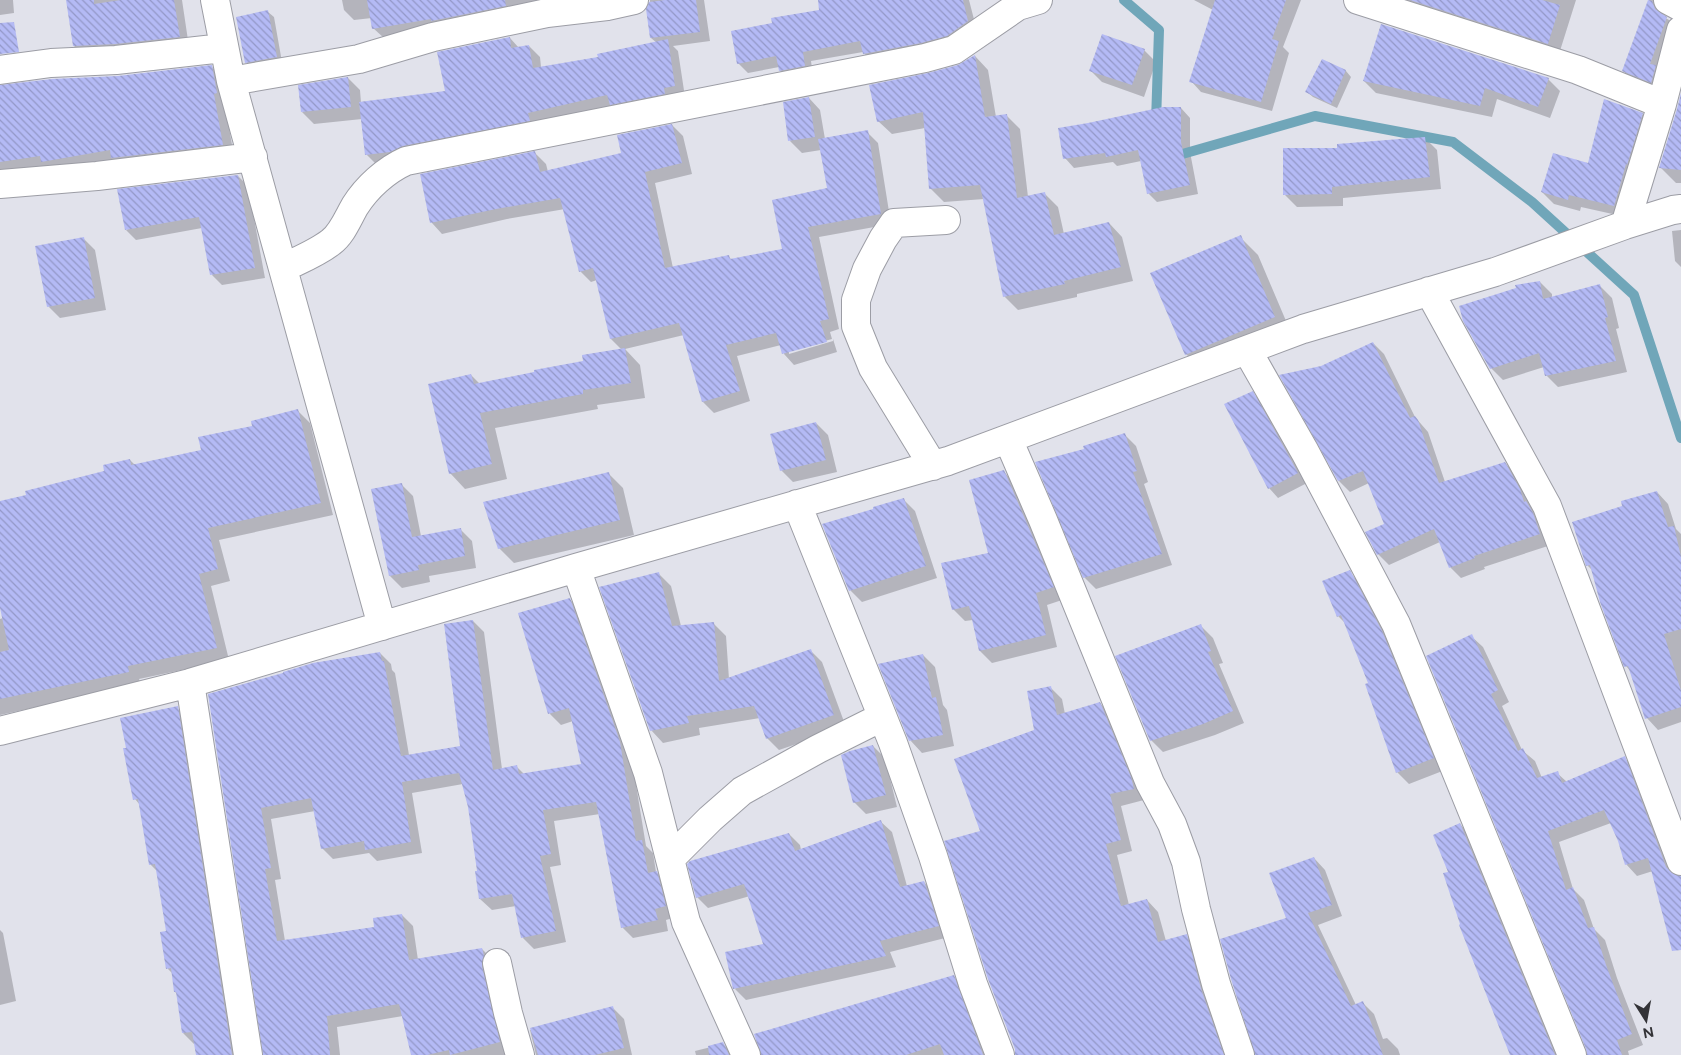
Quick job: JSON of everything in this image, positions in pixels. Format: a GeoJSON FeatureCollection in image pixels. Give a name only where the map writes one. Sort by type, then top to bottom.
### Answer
{"type":"FeatureCollection","features":[{"type":"Feature","properties":{"kind":"street"},"geometry":{"type":"LineString","coordinates":[[215,0],[231,82],[382,626]]}},
{"type":"Feature","properties":{"kind":"street"},"geometry":{"type":"LineString","coordinates":[[231,82],[358,59],[433,37],[547,13],[607,6],[634,0]]}},
{"type":"Feature","properties":{"kind":"street"},"geometry":{"type":"LineString","coordinates":[[283,268],[332,242],[356,204],[378,179],[391,168],[406,160],[925,58],[954,50],[1018,6],[1038,0]]}},
{"type":"Feature","properties":{"kind":"street"},"geometry":{"type":"LineString","coordinates":[[1358,0],[1578,70],[1662,104]]}},
{"type":"Feature","properties":{"kind":"street"},"geometry":{"type":"LineString","coordinates":[[1668,0],[1681,7]]}},
{"type":"Feature","properties":{"kind":"street"},"geometry":{"type":"LineString","coordinates":[[1626,225],[1662,104],[1681,30]]}},
{"type":"Feature","properties":{"kind":"street"},"geometry":{"type":"LineString","coordinates":[[0,70],[50,63],[116,60],[223,48]]}},
{"type":"Feature","properties":{"kind":"street"},"geometry":{"type":"LineString","coordinates":[[0,184],[97,176],[253,157]]}},
{"type":"Feature","properties":{"kind":"street"},"geometry":{"type":"LineString","coordinates":[[0,731],[190,682],[576,568],[933,466],[1303,329],[1496,272],[1626,225],[1681,209]]}},
{"type":"Feature","properties":{"kind":"street"},"geometry":{"type":"LineString","coordinates":[[933,466],[874,368],[856,326],[856,300],[867,269],[894,223],[946,220]]}},
{"type":"Feature","properties":{"kind":"street"},"geometry":{"type":"LineString","coordinates":[[1429,292],[1547,506],[1681,861]]}},
{"type":"Feature","properties":{"kind":"street"},"geometry":{"type":"LineString","coordinates":[[1247,350],[1305,452],[1396,624],[1572,1055]]}},
{"type":"Feature","properties":{"kind":"street"},"geometry":{"type":"LineString","coordinates":[[1008,439],[1150,783],[1172,824],[1186,862],[1196,909],[1216,984],[1240,1055]]}},
{"type":"Feature","properties":{"kind":"street"},"geometry":{"type":"LineString","coordinates":[[797,504],[882,717],[933,856],[973,984],[1000,1055]]}},
{"type":"Feature","properties":{"kind":"street"},"geometry":{"type":"LineString","coordinates":[[576,568],[648,773],[686,922],[746,1055]]}},
{"type":"Feature","properties":{"kind":"street"},"geometry":{"type":"LineString","coordinates":[[190,682],[248,1055]]}},
{"type":"Feature","properties":{"kind":"street"},"geometry":{"type":"LineString","coordinates":[[670,859],[710,819],[742,791],[818,749],[882,717]]}},
{"type":"Feature","properties":{"kind":"street"},"geometry":{"type":"LineString","coordinates":[[497,963],[520,1055]]}},
{"type":"Feature","properties":{"kind":"building"},"geometry":{"type":"Polygon","coordinates":[[[66,0],[94,0],[94,4],[121,0],[174,0],[180,37],[115,44],[73,46],[66,0]]]}},
{"type":"Feature","properties":{"kind":"building"},"geometry":{"type":"Polygon","coordinates":[[[367,0],[505,0],[506,6],[431,21],[431,19],[372,29],[367,0]]]}},
{"type":"Feature","properties":{"kind":"building"},"geometry":{"type":"Polygon","coordinates":[[[696,0],[700,32],[650,38],[646,9],[649,2],[696,0]]]}},
{"type":"Feature","properties":{"kind":"building"},"geometry":{"type":"Polygon","coordinates":[[[818,0],[963,0],[968,21],[947,36],[863,54],[860,41],[803,52],[805,66],[779,71],[776,56],[737,64],[731,31],[772,23],[771,18],[819,10],[818,0]]]}},
{"type":"Feature","properties":{"kind":"building"},"geometry":{"type":"Polygon","coordinates":[[[1215,0],[1286,0],[1272,39],[1279,41],[1261,102],[1189,82],[1215,0]]]}},
{"type":"Feature","properties":{"kind":"building"},"geometry":{"type":"Polygon","coordinates":[[[1410,0],[1542,0],[1560,5],[1548,44],[1410,0]]]}},
{"type":"Feature","properties":{"kind":"building"},"geometry":{"type":"Polygon","coordinates":[[[1648,0],[1652,1],[1655,9],[1667,17],[1650,64],[1656,65],[1651,83],[1622,71],[1648,0]]]}},
{"type":"Feature","properties":{"kind":"building"},"geometry":{"type":"Polygon","coordinates":[[[268,10],[277,57],[245,63],[236,17],[268,10]]]}},
{"type":"Feature","properties":{"kind":"building"},"geometry":{"type":"Polygon","coordinates":[[[14,22],[19,52],[0,54],[0,23],[14,22]]]}},
{"type":"Feature","properties":{"kind":"building"},"geometry":{"type":"Polygon","coordinates":[[[1381,24],[1549,78],[1538,107],[1485,88],[1480,106],[1363,81],[1381,24]]]}},
{"type":"Feature","properties":{"kind":"building"},"geometry":{"type":"Polygon","coordinates":[[[1102,34],[1145,49],[1132,85],[1089,71],[1102,34]]]}},
{"type":"Feature","properties":{"kind":"building"},"geometry":{"type":"Polygon","coordinates":[[[510,37],[511,48],[529,45],[533,68],[598,57],[597,54],[668,39],[675,86],[664,88],[665,94],[610,105],[607,95],[528,113],[530,121],[403,146],[390,152],[365,155],[359,102],[445,91],[437,52],[510,37]]]}},
{"type":"Feature","properties":{"kind":"building"},"geometry":{"type":"Polygon","coordinates":[[[975,55],[985,117],[1007,114],[1017,198],[1045,192],[1054,235],[1109,222],[1121,267],[1064,281],[1065,284],[1003,297],[980,185],[929,189],[923,112],[877,122],[869,85],[958,65],[975,55]]]}},
{"type":"Feature","properties":{"kind":"building"},"geometry":{"type":"Polygon","coordinates":[[[1322,59],[1346,70],[1331,104],[1305,92],[1322,59]]]}},
{"type":"Feature","properties":{"kind":"building"},"geometry":{"type":"Polygon","coordinates":[[[212,65],[217,93],[214,94],[223,145],[111,158],[110,150],[41,162],[40,156],[0,162],[0,85],[52,79],[118,76],[212,65]]]}},
{"type":"Feature","properties":{"kind":"building"},"geometry":{"type":"Polygon","coordinates":[[[348,77],[351,107],[301,112],[298,85],[348,77]]]}},
{"type":"Feature","properties":{"kind":"building"},"geometry":{"type":"Polygon","coordinates":[[[1681,93],[1681,170],[1659,168],[1677,109],[1681,93]]]}},
{"type":"Feature","properties":{"kind":"building"},"geometry":{"type":"Polygon","coordinates":[[[809,97],[815,137],[788,141],[783,102],[809,97]]]}},
{"type":"Feature","properties":{"kind":"building"},"geometry":{"type":"Polygon","coordinates":[[[1604,99],[1643,113],[1614,206],[1569,195],[1568,200],[1541,192],[1553,153],[1588,163],[1604,99]]]}},
{"type":"Feature","properties":{"kind":"building"},"geometry":{"type":"Polygon","coordinates":[[[1163,107],[1181,107],[1181,142],[1190,185],[1147,194],[1138,150],[1106,157],[1105,153],[1063,159],[1058,128],[1163,107]]]}},
{"type":"Feature","properties":{"kind":"building"},"geometry":{"type":"Polygon","coordinates":[[[672,124],[682,163],[645,172],[665,268],[729,255],[730,259],[782,249],[772,200],[827,188],[818,139],[868,130],[881,214],[808,227],[829,319],[820,321],[827,342],[782,354],[776,333],[726,345],[740,391],[702,402],[679,323],[610,339],[593,268],[579,272],[560,198],[430,223],[420,174],[535,151],[540,172],[621,153],[617,135],[672,124]]]}},
{"type":"Feature","properties":{"kind":"building"},"geometry":{"type":"Polygon","coordinates":[[[1425,137],[1430,177],[1332,187],[1332,194],[1283,195],[1283,148],[1337,148],[1337,144],[1425,137]]]}},
{"type":"Feature","properties":{"kind":"building"},"geometry":{"type":"Polygon","coordinates":[[[238,175],[255,268],[210,275],[199,217],[125,230],[117,189],[238,175]]]}},
{"type":"Feature","properties":{"kind":"building"},"geometry":{"type":"Polygon","coordinates":[[[1241,235],[1275,317],[1185,355],[1150,273],[1241,235]]]}},
{"type":"Feature","properties":{"kind":"building"},"geometry":{"type":"Polygon","coordinates":[[[84,237],[95,298],[47,307],[35,246],[84,237]]]}},
{"type":"Feature","properties":{"kind":"building"},"geometry":{"type":"Polygon","coordinates":[[[1540,281],[1543,299],[1600,284],[1608,317],[1605,318],[1616,361],[1545,376],[1539,353],[1490,369],[1463,321],[1459,306],[1516,288],[1515,285],[1540,281]]]}},
{"type":"Feature","properties":{"kind":"building"},"geometry":{"type":"Polygon","coordinates":[[[1373,342],[1410,418],[1415,416],[1418,420],[1439,483],[1505,462],[1520,489],[1524,502],[1526,501],[1533,513],[1540,534],[1474,556],[1475,558],[1449,568],[1434,529],[1377,555],[1365,532],[1384,524],[1363,471],[1338,481],[1279,375],[1321,366],[1373,342]]]}},
{"type":"Feature","properties":{"kind":"building"},"geometry":{"type":"Polygon","coordinates":[[[625,348],[631,383],[583,390],[583,394],[480,413],[492,464],[449,474],[428,384],[471,374],[474,384],[583,361],[582,355],[625,348]]]}},
{"type":"Feature","properties":{"kind":"building"},"geometry":{"type":"Polygon","coordinates":[[[1253,391],[1298,473],[1268,489],[1224,404],[1253,391]]]}},
{"type":"Feature","properties":{"kind":"building"},"geometry":{"type":"Polygon","coordinates":[[[298,409],[321,503],[208,528],[218,569],[199,574],[217,648],[128,666],[129,672],[0,699],[0,652],[9,650],[0,608],[0,501],[26,495],[25,491],[104,471],[103,465],[130,459],[131,465],[201,450],[198,437],[252,426],[251,421],[298,409]]]}},
{"type":"Feature","properties":{"kind":"building"},"geometry":{"type":"Polygon","coordinates":[[[816,422],[826,460],[780,471],[770,434],[816,422]]]}},
{"type":"Feature","properties":{"kind":"building"},"geometry":{"type":"Polygon","coordinates":[[[1125,433],[1137,471],[1133,472],[1162,554],[1083,578],[1035,462],[1084,449],[1083,446],[1125,433]]]}},
{"type":"Feature","properties":{"kind":"building"},"geometry":{"type":"Polygon","coordinates":[[[1004,470],[1054,587],[1036,593],[1046,635],[979,651],[969,606],[952,610],[941,563],[988,553],[969,480],[1004,470]]]}},
{"type":"Feature","properties":{"kind":"building"},"geometry":{"type":"Polygon","coordinates":[[[609,472],[620,520],[498,549],[483,502],[609,472]]]}},
{"type":"Feature","properties":{"kind":"building"},"geometry":{"type":"Polygon","coordinates":[[[402,483],[412,537],[461,528],[465,556],[418,565],[419,570],[389,576],[371,489],[402,483]]]}},
{"type":"Feature","properties":{"kind":"building"},"geometry":{"type":"Polygon","coordinates":[[[1657,491],[1668,527],[1674,526],[1681,557],[1681,629],[1664,634],[1681,691],[1681,707],[1645,719],[1628,666],[1624,667],[1600,602],[1590,565],[1586,566],[1572,522],[1622,506],[1621,501],[1657,491]]]}},
{"type":"Feature","properties":{"kind":"building"},"geometry":{"type":"Polygon","coordinates":[[[904,498],[926,566],[849,591],[822,524],[904,498]]]}},
{"type":"Feature","properties":{"kind":"building"},"geometry":{"type":"Polygon","coordinates":[[[1350,570],[1382,631],[1434,758],[1396,773],[1365,684],[1368,683],[1341,615],[1337,617],[1322,581],[1350,570]]]}},
{"type":"Feature","properties":{"kind":"building"},"geometry":{"type":"Polygon","coordinates":[[[659,572],[672,626],[714,622],[719,681],[811,649],[834,715],[766,739],[754,706],[687,716],[689,723],[650,731],[599,587],[659,572]]]}},
{"type":"Feature","properties":{"kind":"building"},"geometry":{"type":"Polygon","coordinates":[[[570,598],[620,742],[636,841],[642,840],[648,873],[657,871],[666,906],[655,909],[658,920],[621,928],[596,802],[543,810],[551,854],[540,856],[556,931],[521,938],[512,894],[479,899],[468,807],[459,773],[402,782],[411,842],[365,850],[364,841],[321,849],[311,798],[261,808],[271,868],[265,869],[277,941],[374,927],[373,918],[402,914],[409,960],[482,948],[484,956],[482,966],[500,1042],[450,1055],[449,1050],[427,1055],[411,1055],[399,1004],[327,1016],[330,1055],[263,1055],[208,694],[313,663],[380,652],[382,661],[384,661],[401,756],[460,746],[444,624],[473,620],[493,770],[517,765],[519,774],[581,764],[569,708],[548,714],[518,613],[570,598]]]}},
{"type":"Feature","properties":{"kind":"building"},"geometry":{"type":"Polygon","coordinates":[[[1201,624],[1211,651],[1208,652],[1233,711],[1203,724],[1150,741],[1115,656],[1201,624]]]}},
{"type":"Feature","properties":{"kind":"building"},"geometry":{"type":"Polygon","coordinates":[[[1472,634],[1498,690],[1491,694],[1518,751],[1523,748],[1537,778],[1558,771],[1562,783],[1625,756],[1666,867],[1672,873],[1681,876],[1681,950],[1672,951],[1648,858],[1625,865],[1618,841],[1604,810],[1548,831],[1566,890],[1573,887],[1588,928],[1594,927],[1632,1034],[1617,1040],[1622,1055],[1587,1055],[1426,656],[1472,634]]]}},
{"type":"Feature","properties":{"kind":"building"},"geometry":{"type":"Polygon","coordinates":[[[923,654],[932,698],[936,697],[943,735],[909,741],[878,664],[923,654]]]}},
{"type":"Feature","properties":{"kind":"building"},"geometry":{"type":"Polygon","coordinates":[[[1051,686],[1057,715],[1100,702],[1131,777],[1134,789],[1110,794],[1121,840],[1106,844],[1121,906],[1147,899],[1158,942],[1187,934],[1201,989],[1224,1055],[1015,1055],[1015,1049],[988,979],[944,841],[980,831],[954,759],[1034,730],[1027,691],[1051,686]]]}},
{"type":"Feature","properties":{"kind":"building"},"geometry":{"type":"Polygon","coordinates":[[[178,706],[232,1055],[196,1055],[192,1032],[182,1033],[171,968],[166,969],[160,932],[166,931],[155,864],[149,865],[138,799],[133,800],[123,748],[126,748],[120,718],[178,706]]]}},
{"type":"Feature","properties":{"kind":"building"},"geometry":{"type":"Polygon","coordinates":[[[873,745],[886,795],[853,803],[841,755],[873,745]]]}},
{"type":"Feature","properties":{"kind":"building"},"geometry":{"type":"Polygon","coordinates":[[[881,820],[900,887],[924,881],[939,926],[880,941],[886,956],[733,989],[725,952],[763,944],[744,884],[696,898],[687,864],[690,861],[789,833],[795,851],[881,820]]]}},
{"type":"Feature","properties":{"kind":"building"},"geometry":{"type":"Polygon","coordinates":[[[1460,823],[1555,1055],[1510,1055],[1459,925],[1443,873],[1448,872],[1433,835],[1460,823]]]}},
{"type":"Feature","properties":{"kind":"building"},"geometry":{"type":"Polygon","coordinates":[[[1314,857],[1332,905],[1308,913],[1351,1006],[1363,1001],[1383,1055],[1255,1055],[1220,939],[1286,918],[1269,873],[1314,857]]]}},
{"type":"Feature","properties":{"kind":"building"},"geometry":{"type":"Polygon","coordinates":[[[954,975],[983,1055],[944,1055],[940,1044],[906,1055],[761,1055],[754,1034],[954,975]]]}},
{"type":"Feature","properties":{"kind":"building"},"geometry":{"type":"Polygon","coordinates":[[[613,1006],[624,1048],[595,1055],[538,1055],[530,1028],[613,1006]]]}},
{"type":"Feature","properties":{"kind":"building"},"geometry":{"type":"Polygon","coordinates":[[[723,1042],[729,1055],[709,1055],[708,1046],[723,1042]]]}},
{"type":"Feature","properties":{"kind":"waterway"},"geometry":{"type":"LineString","coordinates":[[1124,0],[1159,30],[1156,122]]}},
{"type":"Feature","properties":{"kind":"waterway"},"geometry":{"type":"LineString","coordinates":[[1172,157],[1315,116],[1453,142],[1532,202],[1634,295],[1681,438]]}}]}
